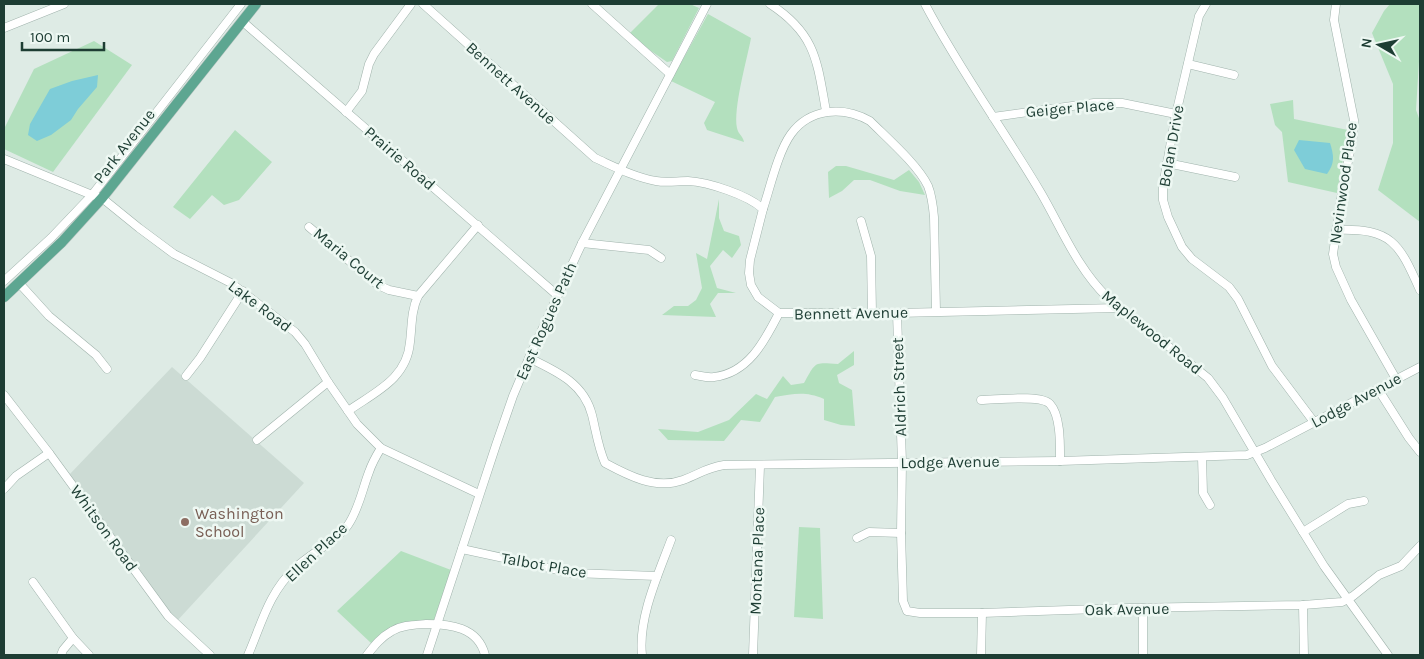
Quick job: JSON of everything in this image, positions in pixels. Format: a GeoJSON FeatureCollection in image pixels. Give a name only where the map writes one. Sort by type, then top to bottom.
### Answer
{"type":"FeatureCollection","features":[{"type":"Feature","properties":{"kind":"main road","name":"Park Avenue"},"geometry":{"type":"LineString","coordinates":[[4,297],[62,242],[102,198],[256,4]]}},
{"type":"Feature","properties":{"kind":"street"},"geometry":{"type":"LineString","coordinates":[[4,28],[64,4]]}},
{"type":"Feature","properties":{"kind":"street"},"geometry":{"type":"LineString","coordinates":[[4,281],[51,238],[92,195],[241,4]]}},
{"type":"Feature","properties":{"kind":"street"},"geometry":{"type":"LineString","coordinates":[[346,112],[362,91],[369,64],[374,54],[410,4]]}},
{"type":"Feature","properties":{"kind":"street","name":"Bennett Avenue"},"geometry":{"type":"LineString","coordinates":[[423,4],[595,158],[620,170],[658,182],[700,182],[740,195],[763,210],[750,260],[751,285],[758,297],[780,313],[897,313],[1119,308]]}},
{"type":"Feature","properties":{"kind":"street"},"geometry":{"type":"LineString","coordinates":[[592,4],[670,74]]}},
{"type":"Feature","properties":{"kind":"street","name":"East Rogues Path"},"geometry":{"type":"LineString","coordinates":[[427,655],[513,396],[529,358],[582,243],[707,4]]}},
{"type":"Feature","properties":{"kind":"street"},"geometry":{"type":"LineString","coordinates":[[770,4],[799,27],[807,39],[818,67],[826,112]]}},
{"type":"Feature","properties":{"kind":"street","name":"Maplewood Road"},"geometry":{"type":"LineString","coordinates":[[927,4],[992,116],[1041,194],[1084,272],[1097,288],[1119,308],[1208,378],[1223,398],[1303,532],[1347,599],[1388,655]]}},
{"type":"Feature","properties":{"kind":"street","name":"Bolan Drive"},"geometry":{"type":"LineString","coordinates":[[1206,4],[1198,16],[1176,114],[1163,186],[1163,200],[1168,217],[1182,248],[1192,259],[1229,286],[1238,299],[1272,366],[1314,422]]}},
{"type":"Feature","properties":{"kind":"street","name":"Nevinwood Place"},"geometry":{"type":"LineString","coordinates":[[1336,4],[1334,20],[1354,120],[1333,254],[1336,268],[1363,322],[1396,379]]}},
{"type":"Feature","properties":{"kind":"street","name":"Prairie Road"},"geometry":{"type":"LineString","coordinates":[[242,21],[557,295]]}},
{"type":"Feature","properties":{"kind":"street"},"geometry":{"type":"LineString","coordinates":[[1188,64],[1234,75]]}},
{"type":"Feature","properties":{"kind":"street","name":"Geiger Place"},"geometry":{"type":"LineString","coordinates":[[992,116],[1094,102],[1109,102],[1176,114]]}},
{"type":"Feature","properties":{"kind":"street"},"geometry":{"type":"LineString","coordinates":[[763,210],[782,150],[790,135],[798,126],[808,119],[826,112],[848,112],[870,121],[919,172],[928,186],[934,217],[936,311]]}},
{"type":"Feature","properties":{"kind":"street","name":"Lake Road"},"geometry":{"type":"LineString","coordinates":[[4,159],[102,198],[138,228],[174,254],[219,276],[243,292],[295,332],[305,344],[348,411],[364,432],[381,448],[480,494]]}},
{"type":"Feature","properties":{"kind":"street"},"geometry":{"type":"LineString","coordinates":[[1167,163],[1235,177]]}},
{"type":"Feature","properties":{"kind":"street"},"geometry":{"type":"LineString","coordinates":[[861,221],[871,256],[872,313]]}},
{"type":"Feature","properties":{"kind":"street"},"geometry":{"type":"LineString","coordinates":[[348,411],[392,380],[403,367],[409,352],[413,305],[418,296],[478,225]]}},
{"type":"Feature","properties":{"kind":"street","name":"Maria Court"},"geometry":{"type":"LineString","coordinates":[[309,227],[378,285],[389,290],[418,296]]}},
{"type":"Feature","properties":{"kind":"street"},"geometry":{"type":"LineString","coordinates":[[1336,230],[1364,230],[1391,240],[1403,255],[1420,290]]}},
{"type":"Feature","properties":{"kind":"street"},"geometry":{"type":"LineString","coordinates":[[582,243],[649,250],[660,258]]}},
{"type":"Feature","properties":{"kind":"street"},"geometry":{"type":"LineString","coordinates":[[19,283],[49,316],[96,355],[107,370]]}},
{"type":"Feature","properties":{"kind":"street"},"geometry":{"type":"LineString","coordinates":[[186,376],[243,292]]}},
{"type":"Feature","properties":{"kind":"street"},"geometry":{"type":"LineString","coordinates":[[695,375],[714,378],[742,366],[760,347],[780,313]]}},
{"type":"Feature","properties":{"kind":"street","name":"Aldrich Street"},"geometry":{"type":"LineString","coordinates":[[897,313],[902,463],[901,533],[903,601],[907,611]]}},
{"type":"Feature","properties":{"kind":"street","name":"Lodge Avenue"},"geometry":{"type":"LineString","coordinates":[[529,358],[560,373],[573,382],[583,394],[591,412],[599,449],[605,463],[636,478],[656,484],[671,484],[711,467],[724,465],[1060,461],[1247,455],[1420,366]]}},
{"type":"Feature","properties":{"kind":"street"},"geometry":{"type":"LineString","coordinates":[[257,440],[328,382]]}},
{"type":"Feature","properties":{"kind":"street"},"geometry":{"type":"LineString","coordinates":[[1378,389],[1420,452]]}},
{"type":"Feature","properties":{"kind":"street","name":"Whitson Road"},"geometry":{"type":"LineString","coordinates":[[4,395],[49,453],[168,616],[210,655]]}},
{"type":"Feature","properties":{"kind":"street"},"geometry":{"type":"LineString","coordinates":[[981,400],[1025,398],[1040,399],[1049,403],[1055,413],[1058,428],[1060,461]]}},
{"type":"Feature","properties":{"kind":"street","name":"Ellen Place"},"geometry":{"type":"LineString","coordinates":[[248,655],[265,610],[280,586],[293,570],[340,534],[348,525],[355,513],[369,472],[381,448]]}},
{"type":"Feature","properties":{"kind":"street"},"geometry":{"type":"LineString","coordinates":[[4,489],[16,476],[49,453]]}},
{"type":"Feature","properties":{"kind":"street"},"geometry":{"type":"LineString","coordinates":[[1202,457],[1203,493],[1210,505]]}},
{"type":"Feature","properties":{"kind":"street","name":"Montana Place"},"geometry":{"type":"LineString","coordinates":[[753,655],[760,466]]}},
{"type":"Feature","properties":{"kind":"street"},"geometry":{"type":"LineString","coordinates":[[1303,532],[1348,504],[1364,501]]}},
{"type":"Feature","properties":{"kind":"street"},"geometry":{"type":"LineString","coordinates":[[857,538],[869,532],[901,533]]}},
{"type":"Feature","properties":{"kind":"street"},"geometry":{"type":"LineString","coordinates":[[642,655],[642,631],[657,576],[670,540]]}},
{"type":"Feature","properties":{"kind":"street"},"geometry":{"type":"LineString","coordinates":[[1347,599],[1379,576],[1401,566],[1420,546]]}},
{"type":"Feature","properties":{"kind":"street","name":"Talbot Place"},"geometry":{"type":"LineString","coordinates":[[462,549],[572,573],[657,576]]}},
{"type":"Feature","properties":{"kind":"street"},"geometry":{"type":"LineString","coordinates":[[33,582],[74,638],[89,655]]}},
{"type":"Feature","properties":{"kind":"street","name":"Oak Avenue"},"geometry":{"type":"LineString","coordinates":[[907,611],[920,614],[1303,605],[1342,602],[1347,599]]}},
{"type":"Feature","properties":{"kind":"street"},"geometry":{"type":"LineString","coordinates":[[1303,605],[1304,655]]}},
{"type":"Feature","properties":{"kind":"street"},"geometry":{"type":"LineString","coordinates":[[1143,608],[1143,655]]}},
{"type":"Feature","properties":{"kind":"street"},"geometry":{"type":"LineString","coordinates":[[981,655],[982,613]]}},
{"type":"Feature","properties":{"kind":"street"},"geometry":{"type":"LineString","coordinates":[[367,655],[377,642],[394,630],[413,625],[437,624],[469,632],[475,637],[485,655]]}},
{"type":"Feature","properties":{"kind":"street"},"geometry":{"type":"LineString","coordinates":[[61,655],[74,638]]}},
{"type":"Feature","properties":{"kind":"shaded area","name":"Washington School"},"geometry":{"type":"Polygon","coordinates":[[[172,367],[304,483],[177,621],[69,475],[172,367]]]}},
{"type":"Feature","properties":{"kind":"green space"},"geometry":{"type":"Polygon","coordinates":[[[659,4],[690,4],[699,8],[672,61],[667,62],[628,35],[659,4]]]}},
{"type":"Feature","properties":{"kind":"green space"},"geometry":{"type":"Polygon","coordinates":[[[1390,4],[1420,4],[1420,45],[1416,110],[1420,121],[1420,222],[1378,190],[1393,143],[1393,84],[1372,33],[1390,4]]]}},
{"type":"Feature","properties":{"kind":"green space"},"geometry":{"type":"Polygon","coordinates":[[[708,14],[751,38],[736,119],[738,132],[744,142],[707,130],[704,123],[715,102],[671,81],[708,14]]]}},
{"type":"Feature","properties":{"kind":"green space"},"geometry":{"type":"Polygon","coordinates":[[[94,41],[132,65],[53,172],[4,149],[4,129],[34,69],[94,41]]]}},
{"type":"Feature","properties":{"kind":"green space"},"geometry":{"type":"Polygon","coordinates":[[[1293,100],[1294,119],[1348,130],[1337,193],[1288,182],[1282,132],[1275,125],[1270,104],[1293,100]]]}},
{"type":"Feature","properties":{"kind":"green space"},"geometry":{"type":"Polygon","coordinates":[[[235,130],[272,162],[239,200],[224,205],[212,195],[190,219],[173,207],[235,130]]]}},
{"type":"Feature","properties":{"kind":"green space"},"geometry":{"type":"Polygon","coordinates":[[[836,166],[846,166],[894,180],[909,170],[919,182],[925,195],[900,191],[870,180],[854,180],[842,191],[829,198],[828,172],[836,166]]]}},
{"type":"Feature","properties":{"kind":"green space"},"geometry":{"type":"Polygon","coordinates":[[[719,199],[719,218],[724,231],[739,236],[741,245],[732,258],[723,250],[710,266],[717,288],[736,293],[718,293],[710,304],[716,317],[662,315],[674,306],[688,306],[696,300],[702,288],[696,253],[707,259],[719,199]]]}},
{"type":"Feature","properties":{"kind":"green space"},"geometry":{"type":"Polygon","coordinates":[[[854,351],[854,365],[837,375],[839,383],[852,390],[855,426],[841,425],[824,420],[824,399],[800,394],[775,397],[760,422],[741,420],[724,441],[668,440],[658,429],[698,432],[729,420],[756,394],[767,399],[783,376],[791,385],[804,383],[816,365],[824,363],[838,364],[854,351]]]}},
{"type":"Feature","properties":{"kind":"green space"},"geometry":{"type":"Polygon","coordinates":[[[799,527],[820,528],[823,619],[794,617],[799,527]]]}},
{"type":"Feature","properties":{"kind":"green space"},"geometry":{"type":"Polygon","coordinates":[[[401,551],[451,570],[434,620],[416,621],[400,625],[385,632],[371,643],[337,611],[401,551]]]}},
{"type":"Feature","properties":{"kind":"water"},"geometry":{"type":"Polygon","coordinates":[[[98,75],[97,87],[71,120],[51,135],[37,141],[28,135],[30,124],[50,89],[72,81],[98,75]]]}},
{"type":"Feature","properties":{"kind":"water"},"geometry":{"type":"Polygon","coordinates":[[[1299,140],[1330,143],[1333,159],[1327,174],[1305,169],[1294,150],[1299,140]]]}},
{"type":"Feature","properties":{"kind":"place","name":"Washington School"},"geometry":{"type":"Point","coordinates":[185,522]}}]}
